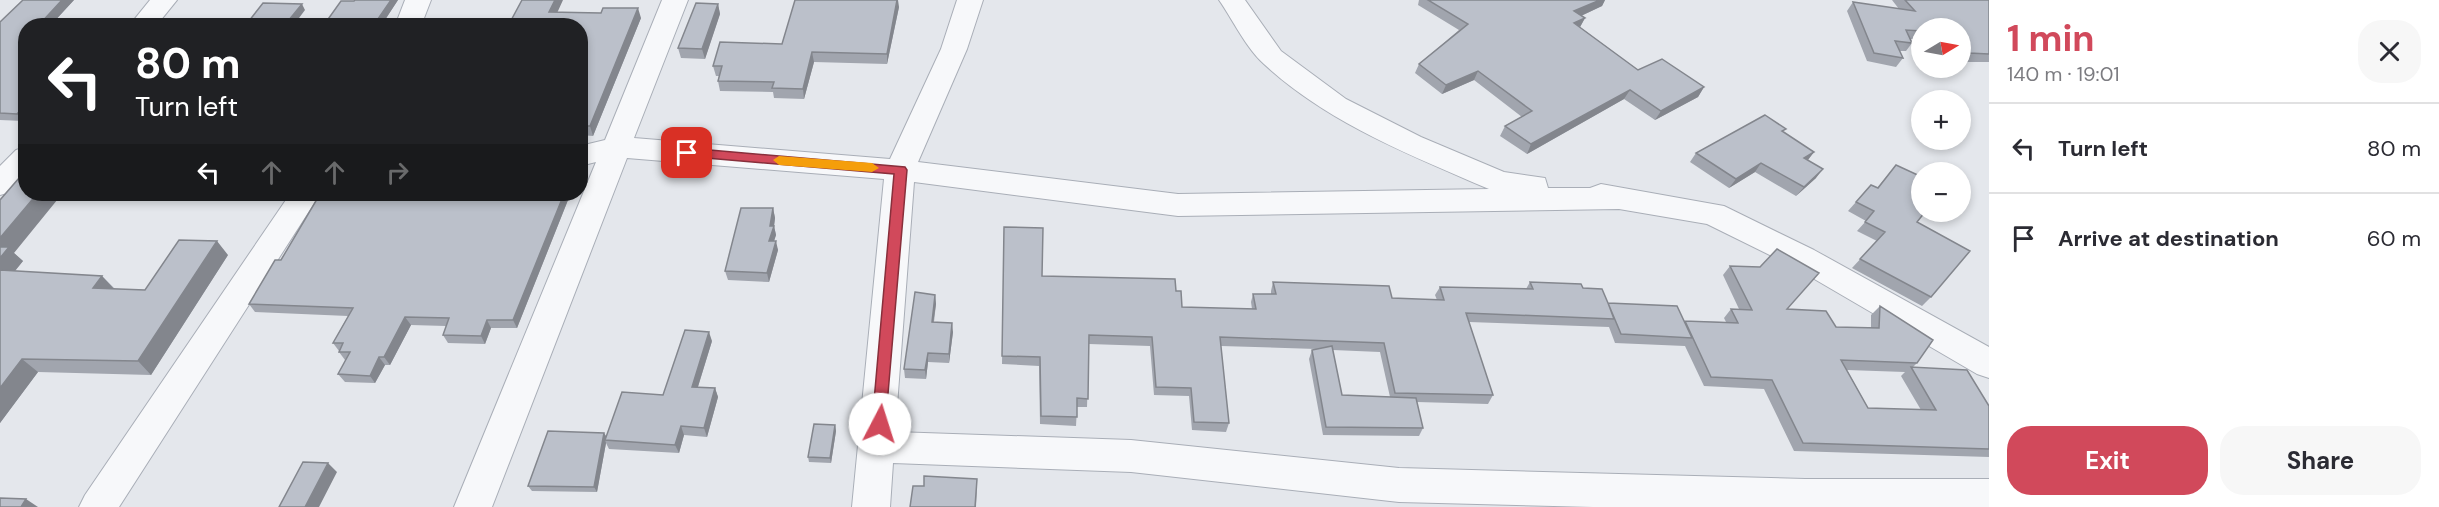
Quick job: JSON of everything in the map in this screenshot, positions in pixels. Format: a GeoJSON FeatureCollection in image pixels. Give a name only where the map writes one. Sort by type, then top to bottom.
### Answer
{"type":"FeatureCollection","features":[{"type":"Feature","properties":{"kind":"street"},"geometry":{"type":"LineString","coordinates":[[149,18],[164,0]]}},
{"type":"Feature","properties":{"kind":"street"},"geometry":{"type":"LineString","coordinates":[[411,18],[418,0]]}},
{"type":"Feature","properties":{"kind":"street"},"geometry":{"type":"LineString","coordinates":[[473,507],[675,0]]}},
{"type":"Feature","properties":{"kind":"street"},"geometry":{"type":"LineString","coordinates":[[871,507],[878,447],[900,170],[954,49],[970,0]]}},
{"type":"Feature","properties":{"kind":"street"},"geometry":{"type":"LineString","coordinates":[[1232,0],[1272,57],[1336,106],[1392,134],[1500,182],[1622,198],[1713,214],[1803,258],[1989,364]]}},
{"type":"Feature","properties":{"kind":"street"},"geometry":{"type":"LineString","coordinates":[[588,154],[617,147],[900,170],[1178,205],[1622,198]]}},
{"type":"Feature","properties":{"kind":"street"},"geometry":{"type":"LineString","coordinates":[[0,151],[18,151]]}},
{"type":"Feature","properties":{"kind":"street"},"geometry":{"type":"LineString","coordinates":[[0,184],[18,165]]}},
{"type":"Feature","properties":{"kind":"street"},"geometry":{"type":"LineString","coordinates":[[98,507],[300,201]]}},
{"type":"Feature","properties":{"kind":"street"},"geometry":{"type":"LineString","coordinates":[[878,447],[1131,456],[1401,496],[1989,496]]}},
{"type":"Feature","properties":{"kind":"building"},"geometry":{"type":"Polygon","coordinates":[[[23,0],[62,0],[45,18],[18,18],[17,114],[0,113],[0,22],[23,0]]]}},
{"type":"Feature","properties":{"kind":"building"},"geometry":{"type":"Polygon","coordinates":[[[391,0],[379,18],[329,18],[341,1],[391,0]]]}},
{"type":"Feature","properties":{"kind":"building"},"geometry":{"type":"Polygon","coordinates":[[[522,0],[555,0],[549,12],[601,13],[603,8],[638,8],[590,126],[588,126],[588,18],[512,18],[522,0]]]}},
{"type":"Feature","properties":{"kind":"building"},"geometry":{"type":"Polygon","coordinates":[[[795,0],[897,0],[887,54],[812,52],[803,89],[772,88],[774,82],[718,81],[722,66],[713,66],[720,42],[782,44],[795,0]]]}},
{"type":"Feature","properties":{"kind":"building"},"geometry":{"type":"Polygon","coordinates":[[[1428,0],[1600,0],[1574,11],[1585,18],[1574,23],[1638,70],[1662,59],[1704,87],[1661,111],[1630,90],[1531,144],[1505,126],[1532,111],[1478,71],[1446,85],[1419,64],[1468,24],[1428,0]]]}},
{"type":"Feature","properties":{"kind":"building"},"geometry":{"type":"Polygon","coordinates":[[[1905,0],[1989,0],[1989,54],[1971,53],[1971,18],[1911,18],[1911,30],[1906,30],[1911,43],[1895,41],[1903,58],[1874,53],[1853,2],[1915,11],[1905,0]]]}},
{"type":"Feature","properties":{"kind":"building"},"geometry":{"type":"Polygon","coordinates":[[[263,3],[302,4],[291,18],[251,18],[263,3]]]}},
{"type":"Feature","properties":{"kind":"building"},"geometry":{"type":"Polygon","coordinates":[[[696,3],[718,4],[702,49],[678,48],[696,3]]]}},
{"type":"Feature","properties":{"kind":"building"},"geometry":{"type":"Polygon","coordinates":[[[1765,115],[1786,129],[1782,131],[1814,152],[1804,158],[1823,169],[1804,187],[1761,163],[1736,179],[1696,153],[1765,115]]]}},
{"type":"Feature","properties":{"kind":"building"},"geometry":{"type":"Polygon","coordinates":[[[1896,165],[1911,172],[1911,222],[1917,222],[1970,251],[1931,297],[1860,259],[1885,232],[1865,222],[1874,211],[1856,202],[1871,185],[1878,188],[1896,165]]]}},
{"type":"Feature","properties":{"kind":"building"},"geometry":{"type":"Polygon","coordinates":[[[18,179],[18,201],[31,201],[0,238],[0,200],[18,179]]]}},
{"type":"Feature","properties":{"kind":"building"},"geometry":{"type":"Polygon","coordinates":[[[316,201],[561,201],[513,320],[487,320],[481,336],[443,335],[449,318],[405,317],[384,357],[379,357],[370,376],[338,374],[350,352],[339,352],[343,343],[333,343],[353,308],[249,304],[275,260],[281,260],[316,201]]]}},
{"type":"Feature","properties":{"kind":"building"},"geometry":{"type":"Polygon","coordinates":[[[741,208],[773,208],[770,226],[774,226],[769,241],[776,241],[767,273],[725,271],[741,208]]]}},
{"type":"Feature","properties":{"kind":"building"},"geometry":{"type":"Polygon","coordinates":[[[1004,227],[1043,228],[1042,276],[1175,279],[1176,291],[1181,291],[1182,307],[1256,309],[1253,294],[1276,294],[1273,282],[1389,286],[1392,298],[1444,300],[1440,287],[1533,289],[1530,282],[1581,284],[1583,288],[1602,289],[1614,319],[1466,313],[1493,395],[1395,393],[1384,343],[1220,337],[1229,423],[1194,422],[1191,388],[1156,387],[1152,337],[1089,335],[1088,399],[1077,398],[1077,417],[1041,416],[1040,357],[1002,356],[1004,227]]]}},
{"type":"Feature","properties":{"kind":"building"},"geometry":{"type":"Polygon","coordinates":[[[179,240],[217,241],[138,361],[22,359],[0,388],[0,270],[102,276],[93,288],[145,290],[179,240]]]}},
{"type":"Feature","properties":{"kind":"building"},"geometry":{"type":"Polygon","coordinates":[[[0,247],[9,247],[0,258],[0,247]]]}},
{"type":"Feature","properties":{"kind":"building"},"geometry":{"type":"Polygon","coordinates":[[[1777,249],[1819,273],[1787,309],[1826,311],[1836,327],[1879,328],[1880,306],[1933,340],[1917,363],[1841,360],[1868,408],[1936,410],[1911,367],[1967,370],[1989,406],[1989,449],[1803,443],[1772,380],[1711,377],[1685,321],[1738,323],[1731,309],[1752,310],[1730,266],[1760,267],[1777,249]]]}},
{"type":"Feature","properties":{"kind":"building"},"geometry":{"type":"Polygon","coordinates":[[[915,292],[935,295],[932,322],[952,323],[949,354],[928,353],[925,370],[904,369],[915,292]]]}},
{"type":"Feature","properties":{"kind":"building"},"geometry":{"type":"Polygon","coordinates":[[[1608,303],[1677,306],[1692,338],[1621,334],[1608,303]]]}},
{"type":"Feature","properties":{"kind":"building"},"geometry":{"type":"Polygon","coordinates":[[[685,330],[709,332],[692,387],[715,388],[704,428],[681,426],[675,445],[605,440],[622,392],[663,395],[685,330]]]}},
{"type":"Feature","properties":{"kind":"building"},"geometry":{"type":"Polygon","coordinates":[[[1332,346],[1342,395],[1416,398],[1423,428],[1326,427],[1312,350],[1332,346]]]}},
{"type":"Feature","properties":{"kind":"building"},"geometry":{"type":"Polygon","coordinates":[[[814,424],[835,425],[830,458],[808,457],[814,424]]]}},
{"type":"Feature","properties":{"kind":"building"},"geometry":{"type":"Polygon","coordinates":[[[548,431],[604,433],[594,487],[528,486],[548,431]]]}},
{"type":"Feature","properties":{"kind":"building"},"geometry":{"type":"Polygon","coordinates":[[[303,462],[328,463],[305,507],[279,507],[303,462]]]}},
{"type":"Feature","properties":{"kind":"building"},"geometry":{"type":"Polygon","coordinates":[[[924,476],[977,479],[975,507],[910,507],[913,486],[924,486],[924,476]]]}},
{"type":"Feature","properties":{"kind":"building"},"geometry":{"type":"Polygon","coordinates":[[[0,498],[26,499],[21,507],[0,507],[0,498]]]}},
{"type":"Feature","properties":{"kind":"slow traffic"},"geometry":{"type":"LineString","coordinates":[[779,160],[872,168]]}},
{"type":"Feature","properties":{"kind":"route"},"geometry":{"type":"LineString","coordinates":[[687,153],[900,170],[880,424]]}}]}
